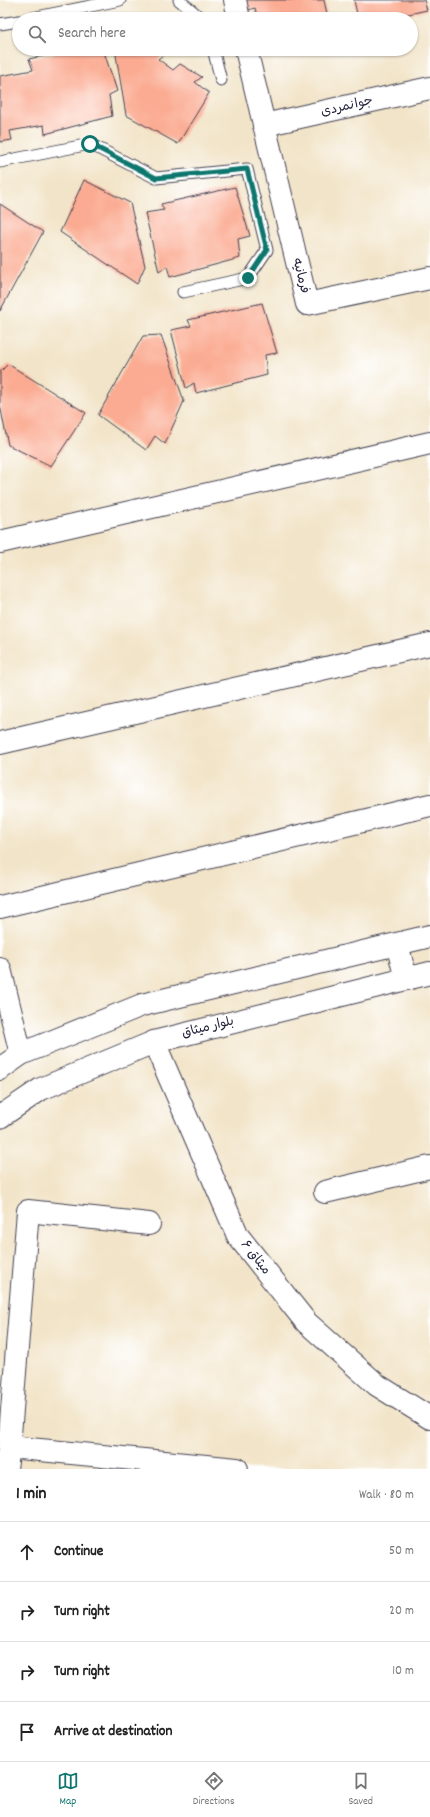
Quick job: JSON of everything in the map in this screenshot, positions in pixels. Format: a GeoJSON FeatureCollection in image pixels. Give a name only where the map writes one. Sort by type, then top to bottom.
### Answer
{"type":"FeatureCollection","features":[{"type":"Feature","properties":{"kind":"street"},"geometry":{"type":"LineString","coordinates":[[235,0],[238,12]]}},
{"type":"Feature","properties":{"kind":"street"},"geometry":{"type":"LineString","coordinates":[[248,56],[264,125]]}},
{"type":"Feature","properties":{"kind":"street","name":"جوانمردی"},"geometry":{"type":"LineString","coordinates":[[264,125],[430,88]]}},
{"type":"Feature","properties":{"kind":"street","name":"فرمانیه"},"geometry":{"type":"LineString","coordinates":[[264,125],[307,304],[430,278]]}},
{"type":"Feature","properties":{"kind":"street"},"geometry":{"type":"LineString","coordinates":[[0,542],[430,443]]}},
{"type":"Feature","properties":{"kind":"street"},"geometry":{"type":"LineString","coordinates":[[0,742],[430,644]]}},
{"type":"Feature","properties":{"kind":"street"},"geometry":{"type":"LineString","coordinates":[[0,908],[430,805]]}},
{"type":"Feature","properties":{"kind":"street"},"geometry":{"type":"LineString","coordinates":[[0,1069],[20,1054],[142,1005],[430,936]]}},
{"type":"Feature","properties":{"kind":"street"},"geometry":{"type":"LineString","coordinates":[[397,944],[406,979]]}},
{"type":"Feature","properties":{"kind":"street"},"geometry":{"type":"LineString","coordinates":[[0,969],[20,1054]]}},
{"type":"Feature","properties":{"kind":"street","name":"بلوار میثاق"},"geometry":{"type":"LineString","coordinates":[[0,1117],[41,1089],[154,1042],[430,973]]}},
{"type":"Feature","properties":{"kind":"street","name":"میثاق ۶"},"geometry":{"type":"LineString","coordinates":[[154,1042],[238,1236],[306,1322],[377,1385],[430,1418]]}},
{"type":"Feature","properties":{"kind":"street"},"geometry":{"type":"LineString","coordinates":[[325,1192],[430,1167]]}},
{"type":"Feature","properties":{"kind":"street"},"geometry":{"type":"LineString","coordinates":[[6,1469],[6,1438],[28,1211],[149,1224]]}},
{"type":"Feature","properties":{"kind":"street"},"geometry":{"type":"LineString","coordinates":[[6,1438],[238,1469]]}},
{"type":"Feature","properties":{"kind":"lane"},"geometry":{"type":"LineString","coordinates":[[61,12],[120,0]]}},
{"type":"Feature","properties":{"kind":"lane"},"geometry":{"type":"LineString","coordinates":[[179,0],[194,12]]}},
{"type":"Feature","properties":{"kind":"lane"},"geometry":{"type":"LineString","coordinates":[[0,24],[12,22]]}},
{"type":"Feature","properties":{"kind":"lane"},"geometry":{"type":"LineString","coordinates":[[215,56],[221,80]]}},
{"type":"Feature","properties":{"kind":"lane"},"geometry":{"type":"LineString","coordinates":[[0,162],[90,144],[156,178],[247,169],[267,250],[248,278],[183,292]]}},
{"type":"Feature","properties":{"kind":"building"},"geometry":{"type":"Polygon","coordinates":[[[246,0],[324,0],[327,12],[256,12],[255,8],[248,10],[246,0]]]}},
{"type":"Feature","properties":{"kind":"building"},"geometry":{"type":"Polygon","coordinates":[[[354,0],[424,0],[427,10],[418,12],[357,12],[354,0]]]}},
{"type":"Feature","properties":{"kind":"building"},"geometry":{"type":"Polygon","coordinates":[[[42,56],[105,56],[117,91],[109,95],[112,116],[45,134],[44,125],[10,131],[12,140],[0,142],[0,76],[33,70],[29,59],[42,56]]]}},
{"type":"Feature","properties":{"kind":"building"},"geometry":{"type":"Polygon","coordinates":[[[116,56],[162,56],[158,59],[173,70],[180,64],[202,77],[195,82],[209,93],[178,144],[126,115],[116,56]]]}},
{"type":"Feature","properties":{"kind":"building"},"geometry":{"type":"Polygon","coordinates":[[[84,180],[130,203],[145,266],[137,284],[60,232],[84,180]]]}},
{"type":"Feature","properties":{"kind":"building"},"geometry":{"type":"Polygon","coordinates":[[[235,187],[250,236],[238,239],[240,258],[170,277],[167,266],[159,272],[145,213],[164,210],[161,204],[235,187]]]}},
{"type":"Feature","properties":{"kind":"building"},"geometry":{"type":"Polygon","coordinates":[[[0,204],[43,232],[0,311],[0,204]]]}},
{"type":"Feature","properties":{"kind":"building"},"geometry":{"type":"Polygon","coordinates":[[[262,303],[277,353],[265,355],[267,375],[196,393],[194,383],[186,388],[171,330],[191,326],[188,320],[262,303]]]}},
{"type":"Feature","properties":{"kind":"building"},"geometry":{"type":"Polygon","coordinates":[[[161,335],[184,401],[165,444],[155,436],[146,450],[98,415],[143,336],[161,335]]]}},
{"type":"Feature","properties":{"kind":"building"},"geometry":{"type":"Polygon","coordinates":[[[8,364],[86,413],[51,466],[8,445],[0,405],[0,372],[8,364]]]}},
{"type":"Feature","properties":{"kind":"route"},"geometry":{"type":"LineString","coordinates":[[90,144],[156,178],[247,169],[267,250],[248,278]]}}]}
